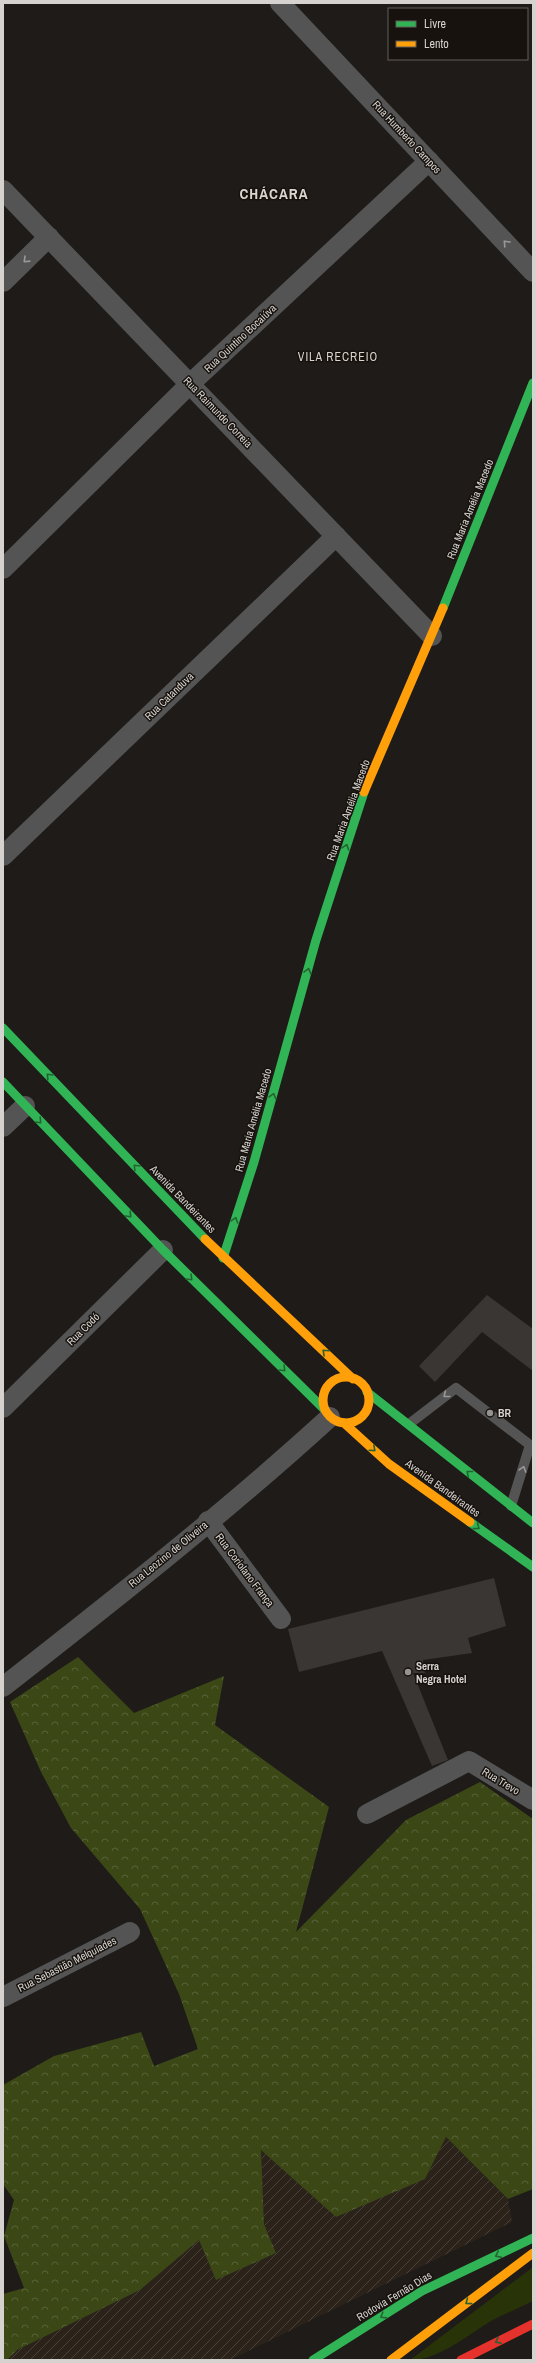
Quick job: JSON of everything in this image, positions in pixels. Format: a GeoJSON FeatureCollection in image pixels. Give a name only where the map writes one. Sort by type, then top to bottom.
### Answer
{"type":"FeatureCollection","features":[{"type":"Feature","properties":{"kind":"main road","name":"Rua Maria Amélia Macedo"},"geometry":{"type":"LineString","coordinates":[[223,1258],[254,1162],[316,940],[366,787],[432,636],[533,383]]}},
{"type":"Feature","properties":{"kind":"main road","name":"Avenida Bandeirantes"},"geometry":{"type":"LineString","coordinates":[[3,1028],[223,1258],[353,1379]]}},
{"type":"Feature","properties":{"kind":"main road","name":"Avenida Bandeirantes"},"geometry":{"type":"LineString","coordinates":[[3,1082],[162,1250],[333,1417],[389,1464],[533,1567]]}},
{"type":"Feature","properties":{"kind":"main road"},"geometry":{"type":"LineString","coordinates":[[367,1392],[369,1399],[364,1414],[358,1420],[333,1417],[323,1395],[326,1388],[338,1379],[353,1379],[359,1382],[367,1392],[533,1523]]}},
{"type":"Feature","properties":{"kind":"main road","name":"Rodovia Fernão Dias"},"geometry":{"type":"LineString","coordinates":[[313,2360],[422,2291],[533,2238]]}},
{"type":"Feature","properties":{"kind":"main road"},"geometry":{"type":"LineString","coordinates":[[391,2360],[533,2253]]}},
{"type":"Feature","properties":{"kind":"main road"},"geometry":{"type":"LineString","coordinates":[[461,2360],[533,2324]]}},
{"type":"Feature","properties":{"kind":"street","name":"Rua Humberto Campos"},"geometry":{"type":"LineString","coordinates":[[280,3],[533,272]]}},
{"type":"Feature","properties":{"kind":"street","name":"Rua Quintino Bocaiúva"},"geometry":{"type":"LineString","coordinates":[[3,569],[191,383],[429,161]]}},
{"type":"Feature","properties":{"kind":"street","name":"Rua Raimundo Correia"},"geometry":{"type":"LineString","coordinates":[[3,190],[191,383],[432,636]]}},
{"type":"Feature","properties":{"kind":"street"},"geometry":{"type":"LineString","coordinates":[[3,282],[49,237]]}},
{"type":"Feature","properties":{"kind":"street","name":"Rua Catanduva"},"geometry":{"type":"LineString","coordinates":[[3,856],[336,536]]}},
{"type":"Feature","properties":{"kind":"street"},"geometry":{"type":"LineString","coordinates":[[3,1127],[25,1106]]}},
{"type":"Feature","properties":{"kind":"street","name":"Rua Codó"},"geometry":{"type":"LineString","coordinates":[[3,1408],[162,1250]]}},
{"type":"Feature","properties":{"kind":"street","name":"Rua Leozino de Oliveira"},"geometry":{"type":"LineString","coordinates":[[3,1687],[208,1521],[333,1417]]}},
{"type":"Feature","properties":{"kind":"street","name":"Rua Coriolano França"},"geometry":{"type":"LineString","coordinates":[[208,1521],[281,1619]]}},
{"type":"Feature","properties":{"kind":"street","name":"Rua Trevo"},"geometry":{"type":"LineString","coordinates":[[367,1814],[469,1761],[533,1800]]}},
{"type":"Feature","properties":{"kind":"street","name":"Rua Sebastião Melquíades"},"geometry":{"type":"LineString","coordinates":[[3,1997],[130,1932]]}},
{"type":"Feature","properties":{"kind":"lane"},"geometry":{"type":"LineString","coordinates":[[409,1424],[456,1388],[530,1445],[511,1506]]}},
{"type":"Feature","properties":{"kind":"shaded area"},"geometry":{"type":"Polygon","coordinates":[[[446,2137],[508,2199],[512,2222],[230,2360],[7,2360],[17,2350],[140,2290],[199,2240],[276,2253],[264,2224],[261,2150],[425,2179],[446,2137]]]}},
{"type":"Feature","properties":{"kind":"green space"},"geometry":{"type":"Polygon","coordinates":[[[78,1657],[134,1713],[224,1676],[215,1725],[329,1807],[296,1932],[406,1820],[480,1782],[533,1819],[533,2189],[508,2199],[446,2137],[425,2179],[336,2217],[261,2150],[264,2224],[276,2253],[216,2280],[199,2240],[140,2290],[17,2350],[7,2360],[3,2360],[3,2294],[24,2288],[4,2236],[14,2200],[3,2184],[3,2085],[54,2056],[141,2032],[154,2066],[198,2049],[179,1994],[140,1909],[71,1828],[41,1772],[10,1702],[78,1657]]]}},
{"type":"Feature","properties":{"kind":"green space"},"geometry":{"type":"Polygon","coordinates":[[[533,2267],[533,2301],[491,2321],[442,2352],[421,2359],[410,2360],[533,2267]]]}},
{"type":"Feature","properties":{"kind":"building"},"geometry":{"type":"Polygon","coordinates":[[[487,1295],[533,1329],[533,1371],[482,1332],[435,1382],[419,1366],[487,1295]]]}},
{"type":"Feature","properties":{"kind":"building","name":"Serra Negra Hotel"},"geometry":{"type":"Polygon","coordinates":[[[494,1578],[506,1626],[468,1638],[472,1653],[423,1660],[425,1673],[413,1673],[448,1760],[432,1766],[382,1651],[299,1672],[288,1629],[494,1578]]]}},
{"type":"Feature","properties":{"kind":"traffic: fast"},"geometry":{"type":"LineString","coordinates":[[443,608],[533,383]]}},
{"type":"Feature","properties":{"kind":"traffic: fast"},"geometry":{"type":"LineString","coordinates":[[223,1258],[254,1162],[316,940],[364,792]]}},
{"type":"Feature","properties":{"kind":"traffic: fast"},"geometry":{"type":"LineString","coordinates":[[3,1028],[205,1239]]}},
{"type":"Feature","properties":{"kind":"traffic: fast"},"geometry":{"type":"LineString","coordinates":[[3,1082],[163,1250],[325,1410]]}},
{"type":"Feature","properties":{"kind":"traffic: fast"},"geometry":{"type":"LineString","coordinates":[[367,1392],[533,1523]]}},
{"type":"Feature","properties":{"kind":"traffic: fast"},"geometry":{"type":"LineString","coordinates":[[470,1522],[533,1567]]}},
{"type":"Feature","properties":{"kind":"traffic: fast"},"geometry":{"type":"LineString","coordinates":[[313,2360],[422,2291],[533,2238]]}},
{"type":"Feature","properties":{"kind":"traffic: slow"},"geometry":{"type":"LineString","coordinates":[[364,792],[443,608]]}},
{"type":"Feature","properties":{"kind":"traffic: slow"},"geometry":{"type":"LineString","coordinates":[[205,1239],[353,1379]]}},
{"type":"Feature","properties":{"kind":"traffic: slow"},"geometry":{"type":"LineString","coordinates":[[346,1377],[359,1381],[365,1387],[369,1400],[365,1413],[359,1419],[346,1423],[333,1419],[327,1413],[323,1400],[327,1387],[333,1381],[346,1377]]}},
{"type":"Feature","properties":{"kind":"traffic: slow"},"geometry":{"type":"LineString","coordinates":[[344,1423],[389,1464],[470,1522]]}},
{"type":"Feature","properties":{"kind":"traffic: slow"},"geometry":{"type":"LineString","coordinates":[[391,2360],[533,2253]]}},
{"type":"Feature","properties":{"kind":"traffic: jam"},"geometry":{"type":"LineString","coordinates":[[461,2360],[533,2324]]}},
{"type":"Feature","properties":{"kind":"place","name":"BR"},"geometry":{"type":"Point","coordinates":[490,1413]}},
{"type":"Feature","properties":{"kind":"place","name":"Serra Negra Hotel"},"geometry":{"type":"Point","coordinates":[408,1672]}},
{"type":"Feature","properties":{"kind":"district","name":"CHÁCARA"},"geometry":{"type":"Point","coordinates":[274,193]}},
{"type":"Feature","properties":{"kind":"district","name":"VILA RECREIO"},"geometry":{"type":"Point","coordinates":[338,357]}}]}
